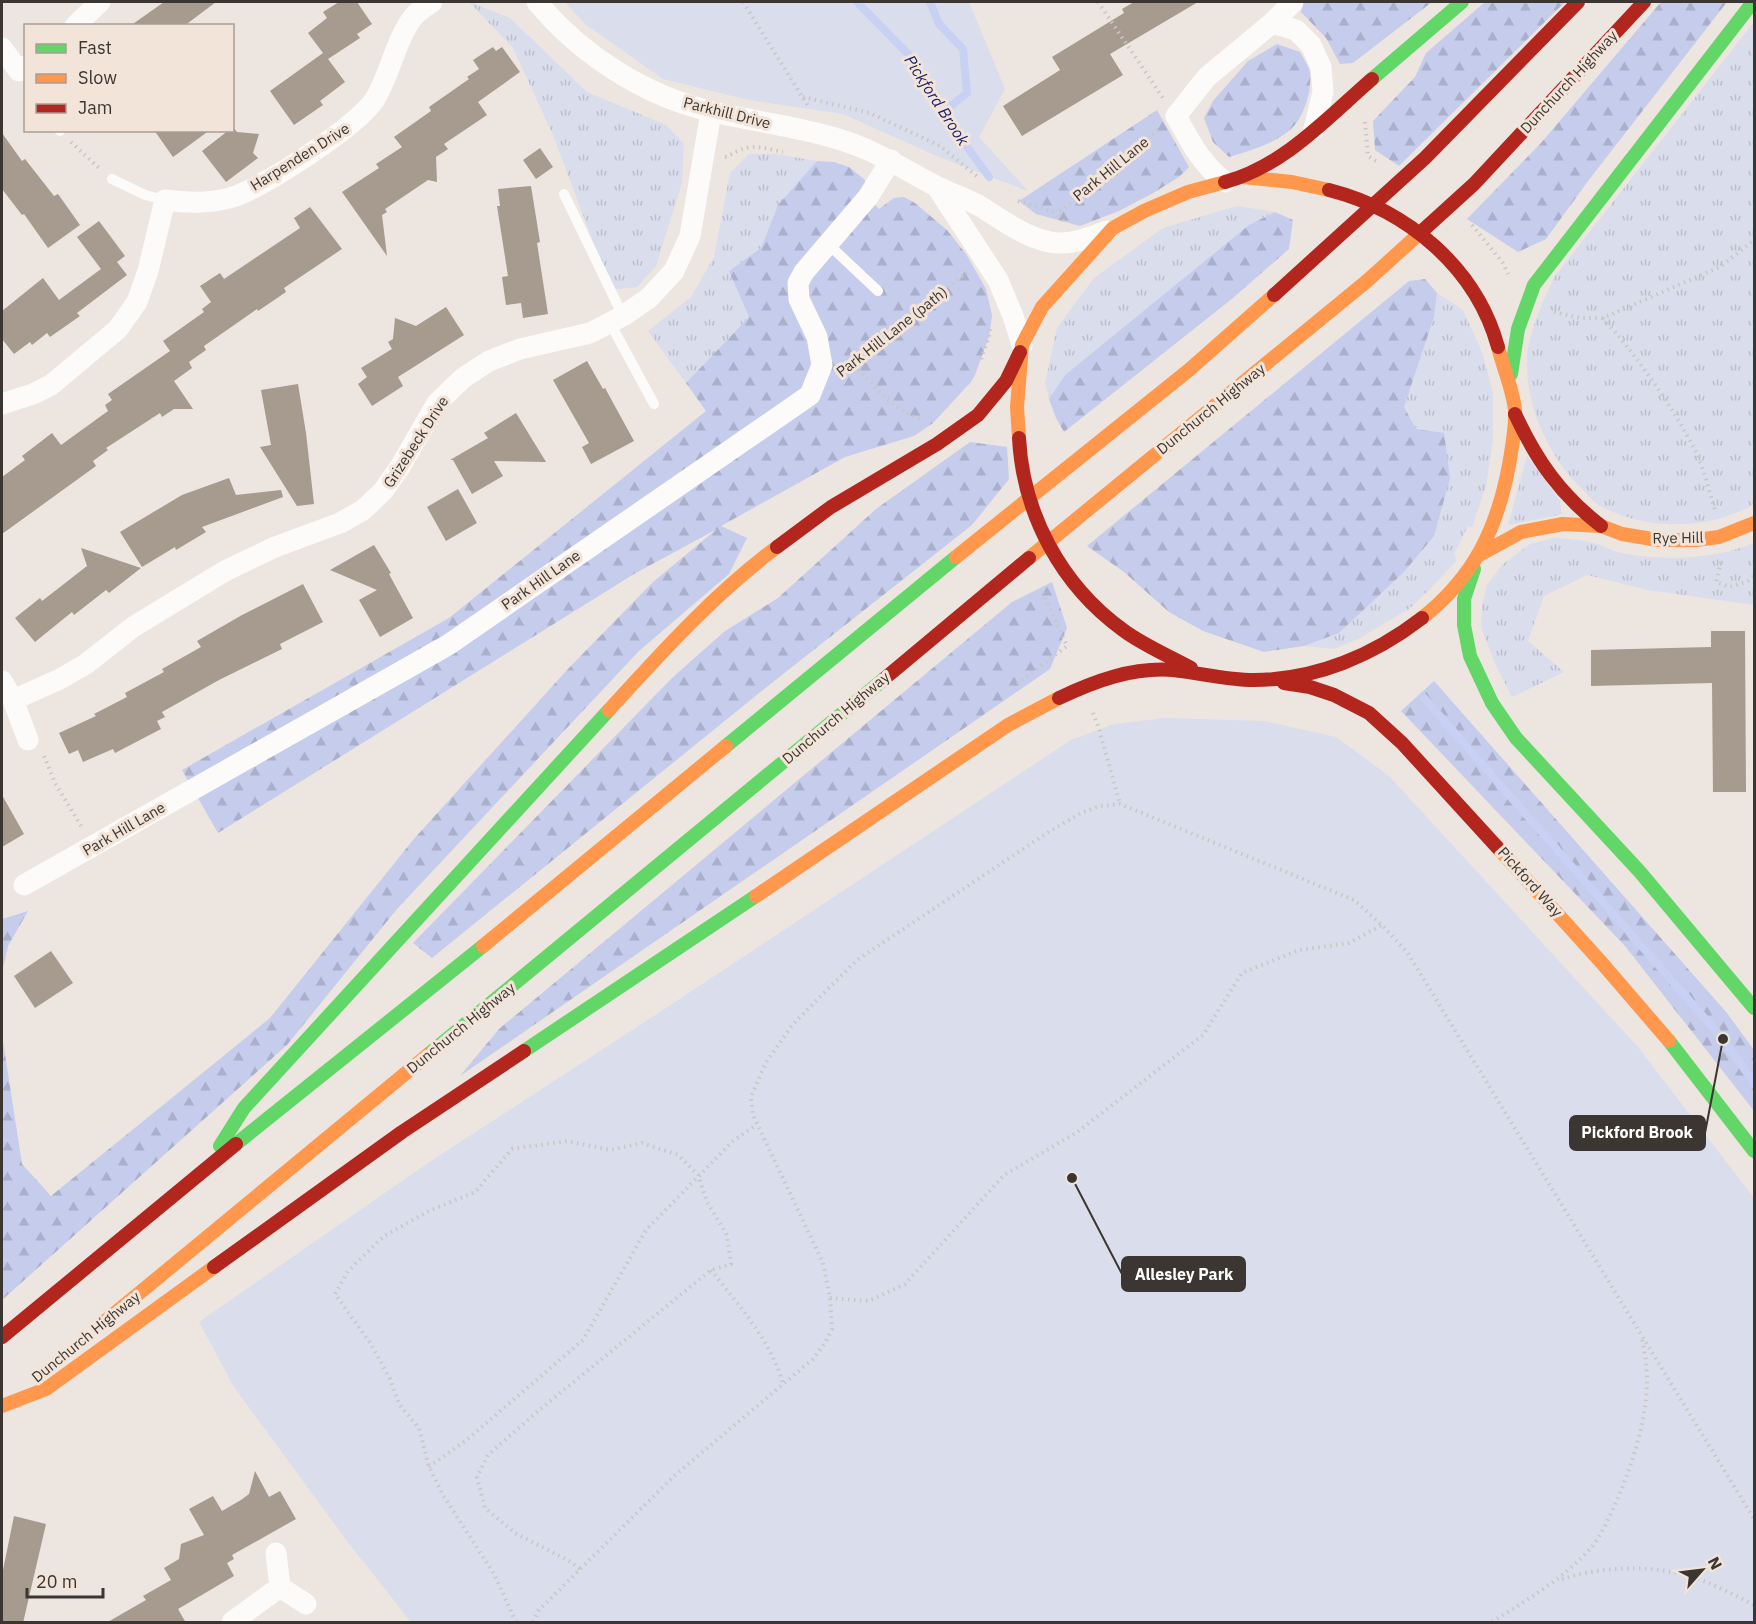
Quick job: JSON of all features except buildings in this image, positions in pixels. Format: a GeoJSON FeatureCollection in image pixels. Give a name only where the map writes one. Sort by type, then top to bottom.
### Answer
{"type":"FeatureCollection","features":[{"type":"Feature","properties":{"kind":"main road"},"geometry":{"type":"LineString","coordinates":[[204,1170],[244,1108],[686,626],[756,563],[831,507],[937,444],[978,415],[1006,381],[1042,307],[1113,228],[1144,211],[1188,192],[1234,179],[1283,156],[1462,2]]}},
{"type":"Feature","properties":{"kind":"main road"},"geometry":{"type":"LineString","coordinates":[[2,1337],[974,542],[1189,370],[1425,158],[1578,2]]}},
{"type":"Feature","properties":{"kind":"main road","name":"Dunchurch Highway"},"geometry":{"type":"LineString","coordinates":[[94,1330],[1101,498],[1368,281],[1474,184],[1644,2]]}},
{"type":"Feature","properties":{"kind":"main road"},"geometry":{"type":"LineString","coordinates":[[1512,398],[1512,356],[1516,335],[1525,304],[1534,285],[1753,2]]}},
{"type":"Feature","properties":{"kind":"main road"},"geometry":{"type":"LineString","coordinates":[[1234,179],[1278,180],[1317,186],[1359,198],[1395,215],[1425,237],[1452,266],[1477,300],[1494,335],[1515,414],[1505,482],[1495,517],[1477,559],[1464,599],[1464,625],[1470,656],[1492,703],[1516,738],[1640,872],[1755,1008]]}},
{"type":"Feature","properties":{"kind":"main road"},"geometry":{"type":"LineString","coordinates":[[1021,348],[1017,407],[1019,444],[1032,510],[1045,540],[1065,572],[1094,606],[1124,631],[1204,674]]}},
{"type":"Feature","properties":{"kind":"main road","name":"Rye Hill"},"geometry":{"type":"LineString","coordinates":[[1515,414],[1529,446],[1552,481],[1576,508],[1601,526]]}},
{"type":"Feature","properties":{"kind":"main road","name":"Rye Hill"},"geometry":{"type":"LineString","coordinates":[[1477,559],[1521,532],[1563,524],[1601,526],[1640,538],[1696,540],[1719,537],[1755,523]]}},
{"type":"Feature","properties":{"kind":"main road"},"geometry":{"type":"LineString","coordinates":[[2,1406],[46,1389],[402,1132],[708,930],[1008,725],[1049,702],[1093,684],[1134,672],[1170,669],[1258,681],[1319,671],[1348,661],[1380,647],[1406,631],[1454,590],[1477,559]]}},
{"type":"Feature","properties":{"kind":"main road","name":"Pickford Way"},"geometry":{"type":"LineString","coordinates":[[1258,681],[1298,684],[1326,692],[1356,704],[1380,721],[1456,801],[1639,1004],[1715,1097],[1755,1151]]}},
{"type":"Feature","properties":{"kind":"main road","name":"Dunchurch Highway"},"geometry":{"type":"LineString","coordinates":[[2,1406],[39,1376]]}},
{"type":"Feature","properties":{"kind":"street"},"geometry":{"type":"LineString","coordinates":[[77,24],[100,2]]}},
{"type":"Feature","properties":{"kind":"street","name":"Harpenden Drive"},"geometry":{"type":"LineString","coordinates":[[165,200],[193,203],[232,197],[266,181],[355,122],[374,101],[388,75],[402,38],[415,16],[432,2]]}},
{"type":"Feature","properties":{"kind":"street","name":"Parkhill Drive"},"geometry":{"type":"LineString","coordinates":[[537,2],[552,20],[588,51],[627,78],[667,97],[711,112],[816,134],[863,148],[979,206],[1015,228],[1048,242],[1061,243],[1086,239],[1113,228]]}},
{"type":"Feature","properties":{"kind":"street"},"geometry":{"type":"LineString","coordinates":[[1234,179],[1211,172],[1198,157],[1176,116],[1207,77],[1272,23],[1293,2]]}},
{"type":"Feature","properties":{"kind":"street"},"geometry":{"type":"LineString","coordinates":[[1272,23],[1296,30],[1311,45],[1321,67],[1323,92],[1314,131]]}},
{"type":"Feature","properties":{"kind":"street"},"geometry":{"type":"LineString","coordinates":[[2,48],[23,72]]}},
{"type":"Feature","properties":{"kind":"street","name":"Grizebeck Drive"},"geometry":{"type":"LineString","coordinates":[[13,700],[60,679],[86,664],[133,627],[225,571],[275,547],[340,523],[363,510],[383,491],[400,467],[437,403],[463,378],[489,361],[520,349],[590,333],[617,320],[649,298],[674,271],[690,236],[711,112]]}},
{"type":"Feature","properties":{"kind":"street"},"geometry":{"type":"LineString","coordinates":[[810,396],[822,365],[817,337],[799,300],[798,284],[804,272],[868,197],[891,160]]}},
{"type":"Feature","properties":{"kind":"street","name":"Parkhill Drive"},"geometry":{"type":"LineString","coordinates":[[937,187],[998,280],[1013,316],[1021,348]]}},
{"type":"Feature","properties":{"kind":"street"},"geometry":{"type":"LineString","coordinates":[[2,404],[33,394],[51,385],[118,329],[138,302],[165,200]]}},
{"type":"Feature","properties":{"kind":"street","name":"Park Hill Lane"},"geometry":{"type":"LineString","coordinates":[[24,885],[448,645],[810,396]]}},
{"type":"Feature","properties":{"kind":"street"},"geometry":{"type":"LineString","coordinates":[[2,681],[13,700],[28,740]]}},
{"type":"Feature","properties":{"kind":"street"},"geometry":{"type":"LineString","coordinates":[[276,1553],[280,1587]]}},
{"type":"Feature","properties":{"kind":"street"},"geometry":{"type":"LineString","coordinates":[[280,1587],[306,1604]]}},
{"type":"Feature","properties":{"kind":"street"},"geometry":{"type":"LineString","coordinates":[[232,1623],[280,1587]]}},
{"type":"Feature","properties":{"kind":"lane"},"geometry":{"type":"LineString","coordinates":[[112,179],[145,195],[165,200]]}},
{"type":"Feature","properties":{"kind":"lane"},"geometry":{"type":"LineString","coordinates":[[564,194],[654,404]]}},
{"type":"Feature","properties":{"kind":"lane"},"geometry":{"type":"LineString","coordinates":[[828,244],[878,291]]}},
{"type":"Feature","properties":{"kind":"path"},"geometry":{"type":"LineString","coordinates":[[743,2],[812,113],[816,134]]}},
{"type":"Feature","properties":{"kind":"path"},"geometry":{"type":"LineString","coordinates":[[1098,2],[1176,116]]}},
{"type":"Feature","properties":{"kind":"path"},"geometry":{"type":"LineString","coordinates":[[802,97],[870,113],[940,146],[982,181]]}},
{"type":"Feature","properties":{"kind":"path","name":"Park Hill Lane"},"geometry":{"type":"LineString","coordinates":[[1058,213],[1176,116]]}},
{"type":"Feature","properties":{"kind":"path"},"geometry":{"type":"LineString","coordinates":[[61,132],[112,179]]}},
{"type":"Feature","properties":{"kind":"path"},"geometry":{"type":"LineString","coordinates":[[706,152],[728,157],[740,148],[752,146],[786,153]]}},
{"type":"Feature","properties":{"kind":"path"},"geometry":{"type":"LineString","coordinates":[[1009,198],[1058,213],[1066,226]]}},
{"type":"Feature","properties":{"kind":"path"},"geometry":{"type":"LineString","coordinates":[[1553,312],[1580,318],[1603,318],[1720,267],[1755,240]]}},
{"type":"Feature","properties":{"kind":"path","name":"Park Hill Lane (path)"},"geometry":{"type":"LineString","coordinates":[[810,396],[854,365],[973,267]]}},
{"type":"Feature","properties":{"kind":"path"},"geometry":{"type":"LineString","coordinates":[[980,364],[989,337],[992,315]]}},
{"type":"Feature","properties":{"kind":"path"},"geometry":{"type":"LineString","coordinates":[[1603,318],[1630,348],[1683,429],[1696,454],[1716,515]]}},
{"type":"Feature","properties":{"kind":"path"},"geometry":{"type":"LineString","coordinates":[[854,365],[887,401],[909,415],[925,420]]}},
{"type":"Feature","properties":{"kind":"path"},"geometry":{"type":"LineString","coordinates":[[1721,563],[1716,582],[1730,587],[1755,576]]}},
{"type":"Feature","properties":{"kind":"path"},"geometry":{"type":"LineString","coordinates":[[1092,711],[1100,729],[1120,804]]}},
{"type":"Feature","properties":{"kind":"path"},"geometry":{"type":"LineString","coordinates":[[28,740],[37,740],[55,783],[82,827],[97,845]]}},
{"type":"Feature","properties":{"kind":"path"},"geometry":{"type":"LineString","coordinates":[[533,1623],[539,1610],[674,1476],[813,1359],[832,1329],[830,1298],[823,1263],[753,1115],[751,1097],[765,1064],[793,1024],[856,960],[1047,833],[1081,813],[1120,804],[1354,900],[1407,952],[1755,1520]]}},
{"type":"Feature","properties":{"kind":"path"},"geometry":{"type":"LineString","coordinates":[[830,1298],[870,1301],[906,1284],[1004,1175],[1076,1133],[1203,1035],[1242,973],[1299,950],[1349,943],[1382,925]]}},
{"type":"Feature","properties":{"kind":"path"},"geometry":{"type":"LineString","coordinates":[[429,1467],[469,1438],[583,1340],[646,1230],[698,1175],[734,1141],[756,1125]]}},
{"type":"Feature","properties":{"kind":"path"},"geometry":{"type":"LineString","coordinates":[[516,1623],[494,1574],[443,1495],[429,1467],[419,1428],[399,1404],[390,1379],[371,1344],[335,1294],[348,1271],[384,1236],[429,1212],[475,1192],[512,1149],[567,1141],[610,1150],[642,1143],[678,1155],[698,1175],[707,1202],[727,1235],[731,1264],[711,1270],[538,1412],[488,1455],[477,1477],[485,1508],[515,1533],[571,1562],[580,1570]]}},
{"type":"Feature","properties":{"kind":"path"},"geometry":{"type":"LineString","coordinates":[[711,1270],[763,1338],[778,1364],[783,1384]]}},
{"type":"Feature","properties":{"kind":"path"},"geometry":{"type":"LineString","coordinates":[[1492,1623],[1564,1575],[1593,1546],[1611,1513],[1642,1432],[1647,1359],[1640,1333]]}},
{"type":"Feature","properties":{"kind":"path"},"geometry":{"type":"LineString","coordinates":[[1556,1581],[1595,1572],[1634,1568],[1669,1572],[1702,1581],[1755,1605]]}},
{"type":"Feature","properties":{"kind":"green space"},"geometry":{"type":"Polygon","coordinates":[[[469,2],[510,18],[587,92],[666,125],[684,144],[682,183],[656,266],[637,287],[610,290],[553,135],[513,48],[469,2]]]}},
{"type":"Feature","properties":{"kind":"green space"},"geometry":{"type":"Polygon","coordinates":[[[565,2],[969,2],[1005,89],[979,137],[1028,191],[939,157],[843,114],[749,100],[663,79],[585,24],[565,2]]]}},
{"type":"Feature","properties":{"kind":"green space"},"geometry":{"type":"Polygon","coordinates":[[[1304,2],[1432,2],[1353,63],[1340,64],[1326,38],[1301,12],[1304,2]]]}},
{"type":"Feature","properties":{"kind":"green space"},"geometry":{"type":"Polygon","coordinates":[[[1485,2],[1565,2],[1399,166],[1375,150],[1373,121],[1415,77],[1426,53],[1485,2]]]}},
{"type":"Feature","properties":{"kind":"green space"},"geometry":{"type":"Polygon","coordinates":[[[1661,2],[1727,2],[1588,181],[1546,239],[1518,252],[1467,219],[1541,143],[1661,2]]]}},
{"type":"Feature","properties":{"kind":"green space"},"geometry":{"type":"Polygon","coordinates":[[[1754,22],[1754,504],[1736,513],[1699,523],[1659,523],[1639,520],[1620,515],[1597,504],[1561,465],[1551,450],[1531,398],[1527,362],[1530,341],[1541,307],[1555,276],[1754,22]]]}},
{"type":"Feature","properties":{"kind":"green space"},"geometry":{"type":"Polygon","coordinates":[[[1277,44],[1300,52],[1308,68],[1310,88],[1306,104],[1295,125],[1283,135],[1261,146],[1229,157],[1213,142],[1204,118],[1213,101],[1248,61],[1277,44]]]}},
{"type":"Feature","properties":{"kind":"green space"},"geometry":{"type":"Polygon","coordinates":[[[1157,110],[1189,167],[1179,177],[1119,211],[1080,226],[1036,214],[1019,201],[1157,110]]]}},
{"type":"Feature","properties":{"kind":"green space"},"geometry":{"type":"Polygon","coordinates":[[[749,154],[775,154],[817,161],[778,205],[761,248],[729,271],[749,317],[686,383],[648,331],[691,297],[714,257],[730,173],[749,154]]]}},
{"type":"Feature","properties":{"kind":"green space"},"geometry":{"type":"Polygon","coordinates":[[[817,161],[834,162],[849,167],[865,180],[868,197],[879,209],[894,198],[904,197],[915,203],[947,230],[966,254],[986,289],[992,315],[989,337],[971,382],[933,423],[914,436],[845,457],[721,526],[747,538],[729,574],[639,651],[397,909],[287,1045],[2,1300],[2,1035],[22,1164],[51,1196],[270,1018],[413,840],[567,670],[653,582],[717,529],[634,574],[218,833],[182,770],[449,618],[706,411],[686,383],[749,317],[729,271],[761,248],[778,205],[817,161]]]}},
{"type":"Feature","properties":{"kind":"green space"},"geometry":{"type":"Polygon","coordinates":[[[1237,206],[1275,212],[1249,225],[1065,375],[1049,399],[1045,382],[1057,328],[1094,278],[1163,228],[1237,206]]]}},
{"type":"Feature","properties":{"kind":"green space"},"geometry":{"type":"Polygon","coordinates":[[[1275,212],[1293,220],[1289,249],[1233,298],[1064,432],[1049,399],[1065,375],[1249,225],[1275,212]]]}},
{"type":"Feature","properties":{"kind":"green space"},"geometry":{"type":"Polygon","coordinates":[[[1425,279],[1437,293],[1434,317],[1404,407],[1416,429],[1444,433],[1450,478],[1434,536],[1404,572],[1339,633],[1304,646],[1264,652],[1203,631],[1169,612],[1124,572],[1087,546],[1409,281],[1425,279]]]}},
{"type":"Feature","properties":{"kind":"green space"},"geometry":{"type":"Polygon","coordinates":[[[1437,293],[1463,310],[1482,352],[1493,393],[1493,440],[1486,486],[1472,527],[1468,526],[1454,554],[1457,560],[1409,609],[1360,638],[1334,649],[1304,646],[1339,633],[1404,572],[1434,535],[1416,429],[1404,407],[1434,317],[1437,293]]]}},
{"type":"Feature","properties":{"kind":"green space"},"geometry":{"type":"Polygon","coordinates":[[[970,442],[1007,447],[1009,479],[972,525],[758,694],[432,958],[413,943],[672,678],[725,631],[778,598],[876,509],[970,442]]]}},
{"type":"Feature","properties":{"kind":"green space"},"geometry":{"type":"Polygon","coordinates":[[[1527,456],[1560,501],[1562,514],[1508,525],[1527,456]]]}},
{"type":"Feature","properties":{"kind":"green space"},"geometry":{"type":"Polygon","coordinates":[[[1554,538],[1589,542],[1616,552],[1675,558],[1723,552],[1754,543],[1754,605],[1648,590],[1587,575],[1544,596],[1528,641],[1564,672],[1512,697],[1496,666],[1481,627],[1482,605],[1487,585],[1503,564],[1530,544],[1554,538]]]}},
{"type":"Feature","properties":{"kind":"green space"},"geometry":{"type":"Polygon","coordinates":[[[1052,582],[1067,628],[1050,669],[460,1076],[499,1029],[1012,602],[1052,582]]]}},
{"type":"Feature","properties":{"kind":"green space"},"geometry":{"type":"Polygon","coordinates":[[[1434,681],[1727,1013],[1754,1050],[1754,1111],[1625,946],[1401,711],[1434,681]]]}},
{"type":"Feature","properties":{"kind":"green space"},"geometry":{"type":"Polygon","coordinates":[[[1165,718],[1265,721],[1336,737],[1389,776],[1638,1047],[1751,1194],[1754,1200],[1754,1622],[411,1622],[347,1541],[234,1387],[199,1322],[428,1163],[1071,740],[1114,724],[1165,718]]]}},
{"type":"Feature","properties":{"kind":"green space"},"geometry":{"type":"Polygon","coordinates":[[[28,911],[8,946],[2,973],[2,919],[28,911]]]}},
{"type":"Feature","properties":{"kind":"waterway","name":"Pickford Brook"},"geometry":{"type":"LineString","coordinates":[[857,2],[911,57],[942,113],[989,177]]}},
{"type":"Feature","properties":{"kind":"waterway"},"geometry":{"type":"LineString","coordinates":[[930,2],[939,24],[963,49],[967,93],[942,113]]}},
{"type":"Feature","properties":{"kind":"waterway","name":"Pickford Brook"},"geometry":{"type":"LineString","coordinates":[[1424,698],[1723,1039],[1754,1083]]}},
{"type":"Feature","properties":{"kind":"traffic: fast"},"geometry":{"type":"LineString","coordinates":[[1372,79],[1462,2]]}},
{"type":"Feature","properties":{"kind":"traffic: fast"},"geometry":{"type":"LineString","coordinates":[[1511,374],[1518,329],[1534,285],[1753,2]]}},
{"type":"Feature","properties":{"kind":"traffic: fast"},"geometry":{"type":"LineString","coordinates":[[726,746],[956,557]]}},
{"type":"Feature","properties":{"kind":"traffic: fast"},"geometry":{"type":"LineString","coordinates":[[1474,569],[1464,599],[1464,625],[1470,656],[1492,703],[1516,738],[1640,872],[1754,1008]]}},
{"type":"Feature","properties":{"kind":"traffic: fast"},"geometry":{"type":"LineString","coordinates":[[429,1054],[884,679]]}},
{"type":"Feature","properties":{"kind":"traffic: fast"},"geometry":{"type":"LineString","coordinates":[[220,1146],[244,1108],[609,710]]}},
{"type":"Feature","properties":{"kind":"traffic: fast"},"geometry":{"type":"LineString","coordinates":[[524,1051],[756,896]]}},
{"type":"Feature","properties":{"kind":"traffic: fast"},"geometry":{"type":"LineString","coordinates":[[236,1144],[483,946]]}},
{"type":"Feature","properties":{"kind":"traffic: fast"},"geometry":{"type":"LineString","coordinates":[[1669,1041],[1754,1151]]}},
{"type":"Feature","properties":{"kind":"traffic: slow"},"geometry":{"type":"LineString","coordinates":[[1243,177],[1292,182],[1329,190]]}},
{"type":"Feature","properties":{"kind":"traffic: slow"},"geometry":{"type":"LineString","coordinates":[[1019,438],[1017,407],[1022,345],[1042,307],[1113,228],[1144,211],[1188,192],[1225,182]]}},
{"type":"Feature","properties":{"kind":"traffic: slow"},"geometry":{"type":"LineString","coordinates":[[1029,558],[1367,281],[1420,233]]}},
{"type":"Feature","properties":{"kind":"traffic: slow"},"geometry":{"type":"LineString","coordinates":[[956,557],[1189,370],[1274,295]]}},
{"type":"Feature","properties":{"kind":"traffic: slow"},"geometry":{"type":"LineString","coordinates":[[1422,618],[1456,586],[1469,568],[1490,531],[1498,510],[1509,465],[1515,424],[1514,402],[1498,347]]}},
{"type":"Feature","properties":{"kind":"traffic: slow"},"geometry":{"type":"LineString","coordinates":[[1479,555],[1521,532],[1563,524],[1601,526],[1622,534],[1658,540],[1696,540],[1719,537],[1754,523]]}},
{"type":"Feature","properties":{"kind":"traffic: slow"},"geometry":{"type":"LineString","coordinates":[[609,710],[710,604],[777,547]]}},
{"type":"Feature","properties":{"kind":"traffic: slow"},"geometry":{"type":"LineString","coordinates":[[756,896],[1008,725],[1059,698]]}},
{"type":"Feature","properties":{"kind":"traffic: slow"},"geometry":{"type":"LineString","coordinates":[[483,946],[726,746]]}},
{"type":"Feature","properties":{"kind":"traffic: slow"},"geometry":{"type":"LineString","coordinates":[[1497,847],[1669,1041]]}},
{"type":"Feature","properties":{"kind":"traffic: slow"},"geometry":{"type":"LineString","coordinates":[[103,1323],[429,1054]]}},
{"type":"Feature","properties":{"kind":"traffic: slow"},"geometry":{"type":"LineString","coordinates":[[2,1406],[46,1389],[214,1267]]}},
{"type":"Feature","properties":{"kind":"traffic: jam"},"geometry":{"type":"LineString","coordinates":[[1274,295],[1425,158],[1578,2]]}},
{"type":"Feature","properties":{"kind":"traffic: jam"},"geometry":{"type":"LineString","coordinates":[[1420,233],[1474,184],[1644,2]]}},
{"type":"Feature","properties":{"kind":"traffic: jam"},"geometry":{"type":"LineString","coordinates":[[1225,182],[1246,175],[1286,153],[1372,79]]}},
{"type":"Feature","properties":{"kind":"traffic: jam"},"geometry":{"type":"LineString","coordinates":[[1329,190],[1358,199],[1385,212],[1411,227],[1434,246],[1455,267],[1473,292],[1488,318],[1498,347]]}},
{"type":"Feature","properties":{"kind":"traffic: jam"},"geometry":{"type":"LineString","coordinates":[[777,547],[831,507],[937,444],[978,415],[1006,381],[1020,352]]}},
{"type":"Feature","properties":{"kind":"traffic: jam"},"geometry":{"type":"LineString","coordinates":[[1515,414],[1532,447],[1551,476],[1573,502],[1601,526]]}},
{"type":"Feature","properties":{"kind":"traffic: jam"},"geometry":{"type":"LineString","coordinates":[[1019,438],[1028,494],[1049,546],[1064,570],[1081,592],[1123,630],[1191,668]]}},
{"type":"Feature","properties":{"kind":"traffic: jam"},"geometry":{"type":"LineString","coordinates":[[884,679],[1029,558]]}},
{"type":"Feature","properties":{"kind":"traffic: jam"},"geometry":{"type":"LineString","coordinates":[[1059,698],[1114,676],[1143,671],[1173,670],[1244,680],[1300,676],[1364,654],[1422,618]]}},
{"type":"Feature","properties":{"kind":"traffic: jam"},"geometry":{"type":"LineString","coordinates":[[1284,683],[1310,687],[1334,695],[1369,713],[1402,743],[1497,847]]}},
{"type":"Feature","properties":{"kind":"traffic: jam"},"geometry":{"type":"LineString","coordinates":[[214,1267],[402,1132],[524,1051]]}},
{"type":"Feature","properties":{"kind":"traffic: jam"},"geometry":{"type":"LineString","coordinates":[[2,1337],[236,1144]]}},
{"type":"Feature","properties":{"kind":"place","name":"Pickford Brook"},"geometry":{"type":"Point","coordinates":[1723,1039]}},
{"type":"Feature","properties":{"kind":"place","name":"Allesley Park"},"geometry":{"type":"Point","coordinates":[1072,1178]}}]}
